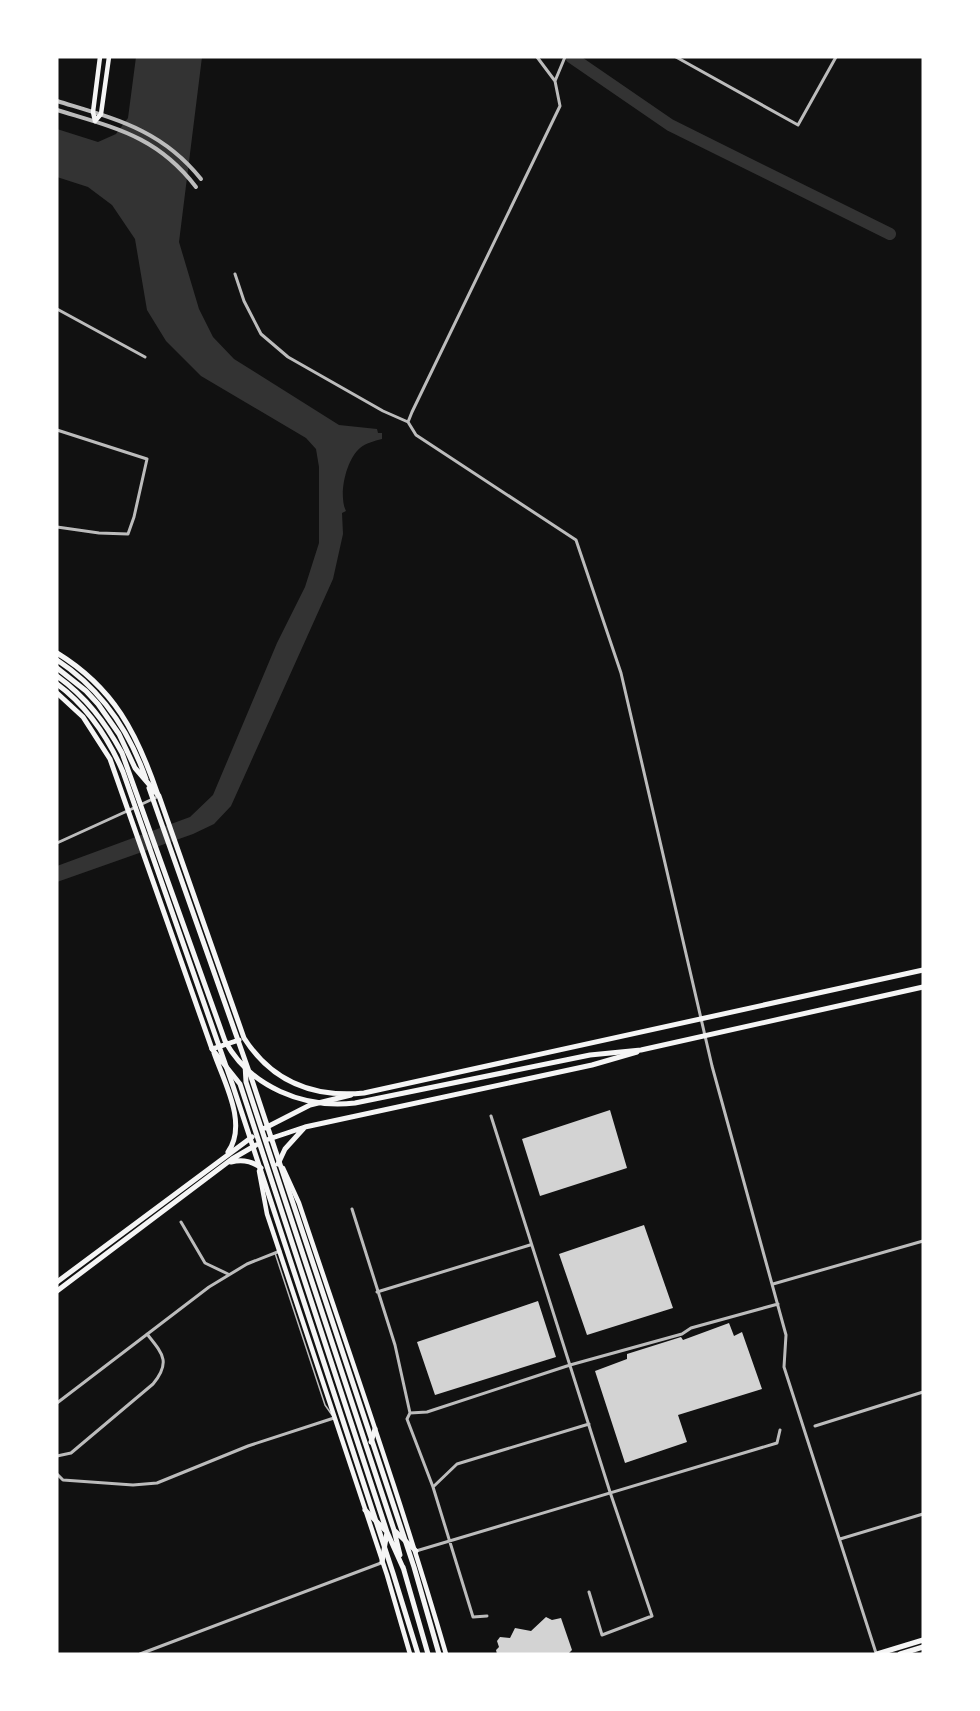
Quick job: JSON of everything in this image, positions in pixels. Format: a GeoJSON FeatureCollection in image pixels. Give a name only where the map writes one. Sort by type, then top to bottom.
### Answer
{"type":"FeatureCollection","features":[{"type":"Feature","properties":{"kind":"main road"},"geometry":{"type":"LineString","coordinates":[[96,122],[93,112],[100,57]]}},
{"type":"Feature","properties":{"kind":"main road"},"geometry":{"type":"LineString","coordinates":[[96,122],[101,114],[109,57]]}},
{"type":"Feature","properties":{"kind":"main road"},"geometry":{"type":"LineString","coordinates":[[57,653],[94,680],[120,711],[141,747],[244,1038],[266,1066],[293,1083],[328,1094],[364,1093]]}},
{"type":"Feature","properties":{"kind":"main road"},"geometry":{"type":"LineString","coordinates":[[57,660],[104,700],[134,749],[274,1146],[414,1567],[439,1654]]}},
{"type":"Feature","properties":{"kind":"main road"},"geometry":{"type":"LineString","coordinates":[[57,668],[98,704],[119,734],[135,768],[159,796]]}},
{"type":"Feature","properties":{"kind":"main road"},"geometry":{"type":"LineString","coordinates":[[57,676],[81,696],[105,723],[122,753],[230,1051],[245,1068],[277,1090],[314,1103],[341,1105],[590,1055],[641,1050]]}},
{"type":"Feature","properties":{"kind":"main road"},"geometry":{"type":"LineString","coordinates":[[57,684],[88,713],[116,756],[255,1153],[390,1562],[418,1654]]}},
{"type":"Feature","properties":{"kind":"main road"},"geometry":{"type":"LineString","coordinates":[[57,693],[83,717],[114,766],[237,1125],[235,1140],[225,1156]]}},
{"type":"Feature","properties":{"kind":"main road"},"geometry":{"type":"LineString","coordinates":[[57,1282],[259,1132],[310,1105],[923,970]]}},
{"type":"Feature","properties":{"kind":"main road"},"geometry":{"type":"LineString","coordinates":[[57,1291],[226,1164],[262,1142],[283,1133],[592,1065],[641,1050],[923,987]]}},
{"type":"Feature","properties":{"kind":"main road"},"geometry":{"type":"LineString","coordinates":[[212,1049],[244,1038]]}},
{"type":"Feature","properties":{"kind":"main road"},"geometry":{"type":"LineString","coordinates":[[244,1038],[243,1083],[394,1530],[428,1654]]}},
{"type":"Feature","properties":{"kind":"main road"},"geometry":{"type":"LineString","coordinates":[[212,1049],[243,1083]]}},
{"type":"Feature","properties":{"kind":"main road"},"geometry":{"type":"LineString","coordinates":[[305,1127],[285,1149],[273,1175],[293,1246],[387,1533],[404,1570]]}},
{"type":"Feature","properties":{"kind":"main road"},"geometry":{"type":"LineString","coordinates":[[274,1146],[299,1203],[416,1551],[446,1654]]}},
{"type":"Feature","properties":{"kind":"main road"},"geometry":{"type":"LineString","coordinates":[[255,1153],[267,1214],[382,1562],[410,1654]]}},
{"type":"Feature","properties":{"kind":"main road"},"geometry":{"type":"LineString","coordinates":[[226,1164],[243,1160],[252,1162],[273,1175]]}},
{"type":"Feature","properties":{"kind":"main road"},"geometry":{"type":"LineString","coordinates":[[368,1452],[374,1426]]}},
{"type":"Feature","properties":{"kind":"main road"},"geometry":{"type":"LineString","coordinates":[[365,1510],[387,1533]]}},
{"type":"Feature","properties":{"kind":"main road"},"geometry":{"type":"LineString","coordinates":[[394,1530],[416,1551]]}},
{"type":"Feature","properties":{"kind":"main road"},"geometry":{"type":"LineString","coordinates":[[382,1562],[387,1533]]}},
{"type":"Feature","properties":{"kind":"main road"},"geometry":{"type":"LineString","coordinates":[[876,1654],[923,1640]]}},
{"type":"Feature","properties":{"kind":"main road"},"geometry":{"type":"LineString","coordinates":[[900,1654],[923,1647]]}},
{"type":"Feature","properties":{"kind":"street"},"geometry":{"type":"LineString","coordinates":[[408,422],[560,106],[555,81],[537,57]]}},
{"type":"Feature","properties":{"kind":"street"},"geometry":{"type":"LineString","coordinates":[[676,57],[798,125],[836,57]]}},
{"type":"Feature","properties":{"kind":"street"},"geometry":{"type":"LineString","coordinates":[[555,81],[565,59]]}},
{"type":"Feature","properties":{"kind":"street"},"geometry":{"type":"LineString","coordinates":[[57,101],[124,122],[157,138],[180,156],[201,179]]}},
{"type":"Feature","properties":{"kind":"street"},"geometry":{"type":"LineString","coordinates":[[57,110],[121,130],[154,146],[184,171],[196,187]]}},
{"type":"Feature","properties":{"kind":"street"},"geometry":{"type":"LineString","coordinates":[[235,274],[244,301],[261,334],[288,357],[383,411],[408,422],[416,435],[576,540],[621,673],[705,1036],[786,1335],[784,1367],[876,1654]]}},
{"type":"Feature","properties":{"kind":"street"},"geometry":{"type":"LineString","coordinates":[[57,309],[145,357]]}},
{"type":"Feature","properties":{"kind":"street"},"geometry":{"type":"LineString","coordinates":[[57,430],[147,459],[128,534],[99,533],[57,527]]}},
{"type":"Feature","properties":{"kind":"street"},"geometry":{"type":"LineString","coordinates":[[57,843],[159,796]]}},
{"type":"Feature","properties":{"kind":"street"},"geometry":{"type":"LineString","coordinates":[[491,1116],[610,1492],[652,1616],[602,1635],[589,1592]]}},
{"type":"Feature","properties":{"kind":"street"},"geometry":{"type":"LineString","coordinates":[[352,1209],[395,1345],[410,1413],[407,1419],[433,1487],[473,1617],[487,1616]]}},
{"type":"Feature","properties":{"kind":"street"},"geometry":{"type":"LineString","coordinates":[[181,1222],[205,1263],[228,1274]]}},
{"type":"Feature","properties":{"kind":"street"},"geometry":{"type":"LineString","coordinates":[[773,1284],[923,1241]]}},
{"type":"Feature","properties":{"kind":"street"},"geometry":{"type":"LineString","coordinates":[[377,1292],[531,1245]]}},
{"type":"Feature","properties":{"kind":"street"},"geometry":{"type":"LineString","coordinates":[[57,1403],[228,1274],[293,1246]]}},
{"type":"Feature","properties":{"kind":"street"},"geometry":{"type":"LineString","coordinates":[[410,1413],[427,1412],[570,1365],[778,1304]]}},
{"type":"Feature","properties":{"kind":"street"},"geometry":{"type":"LineString","coordinates":[[57,1456],[71,1453],[153,1384],[160,1375],[164,1365],[163,1357],[147,1334]]}},
{"type":"Feature","properties":{"kind":"street"},"geometry":{"type":"LineString","coordinates":[[815,1426],[923,1392]]}},
{"type":"Feature","properties":{"kind":"street"},"geometry":{"type":"LineString","coordinates":[[57,1483],[63,1480],[133,1485],[157,1483],[248,1446],[335,1418]]}},
{"type":"Feature","properties":{"kind":"street"},"geometry":{"type":"LineString","coordinates":[[433,1487],[457,1464],[589,1424]]}},
{"type":"Feature","properties":{"kind":"street"},"geometry":{"type":"LineString","coordinates":[[416,1551],[777,1443],[780,1430]]}},
{"type":"Feature","properties":{"kind":"street"},"geometry":{"type":"LineString","coordinates":[[57,1474],[63,1480]]}},
{"type":"Feature","properties":{"kind":"street"},"geometry":{"type":"LineString","coordinates":[[840,1539],[923,1514]]}},
{"type":"Feature","properties":{"kind":"street"},"geometry":{"type":"LineString","coordinates":[[140,1654],[382,1562]]}},
{"type":"Feature","properties":{"kind":"lane"},"geometry":{"type":"LineString","coordinates":[[275,1252],[325,1405],[335,1418]]}},
{"type":"Feature","properties":{"kind":"lane"},"geometry":{"type":"LineString","coordinates":[[918,1654],[923,1653]]}},
{"type":"Feature","properties":{"kind":"shaded area"},"geometry":{"type":"Polygon","coordinates":[[[136,57],[202,57],[179,242],[199,309],[213,337],[234,359],[339,425],[377,429],[378,433],[382,433],[382,439],[367,443],[360,448],[347,469],[343,487],[346,511],[342,513],[343,534],[333,579],[231,806],[214,824],[193,834],[57,882],[57,866],[190,817],[213,795],[277,643],[305,587],[319,543],[319,467],[316,449],[306,438],[201,376],[166,341],[147,310],[135,239],[112,205],[88,187],[57,177],[57,129],[98,142],[116,134],[128,118],[136,57]]]}},
{"type":"Feature","properties":{"kind":"building"},"geometry":{"type":"Polygon","coordinates":[[[610,1110],[627,1168],[540,1196],[522,1139],[610,1110]]]}},
{"type":"Feature","properties":{"kind":"building"},"geometry":{"type":"Polygon","coordinates":[[[644,1225],[673,1308],[587,1335],[559,1254],[644,1225]]]}},
{"type":"Feature","properties":{"kind":"building"},"geometry":{"type":"Polygon","coordinates":[[[538,1301],[556,1357],[435,1395],[417,1342],[538,1301]]]}},
{"type":"Feature","properties":{"kind":"building"},"geometry":{"type":"Polygon","coordinates":[[[729,1323],[734,1336],[742,1332],[762,1389],[678,1415],[687,1442],[625,1463],[595,1371],[627,1359],[627,1354],[681,1337],[683,1340],[729,1323]]]}},
{"type":"Feature","properties":{"kind":"building"},"geometry":{"type":"Polygon","coordinates":[[[546,1617],[552,1620],[561,1618],[572,1650],[568,1654],[497,1654],[496,1650],[499,1647],[497,1641],[500,1637],[510,1638],[515,1628],[531,1631],[546,1617]]]}},
{"type":"Feature","properties":{"kind":"waterway"},"geometry":{"type":"LineString","coordinates":[[571,57],[670,125],[890,234]]}}]}
